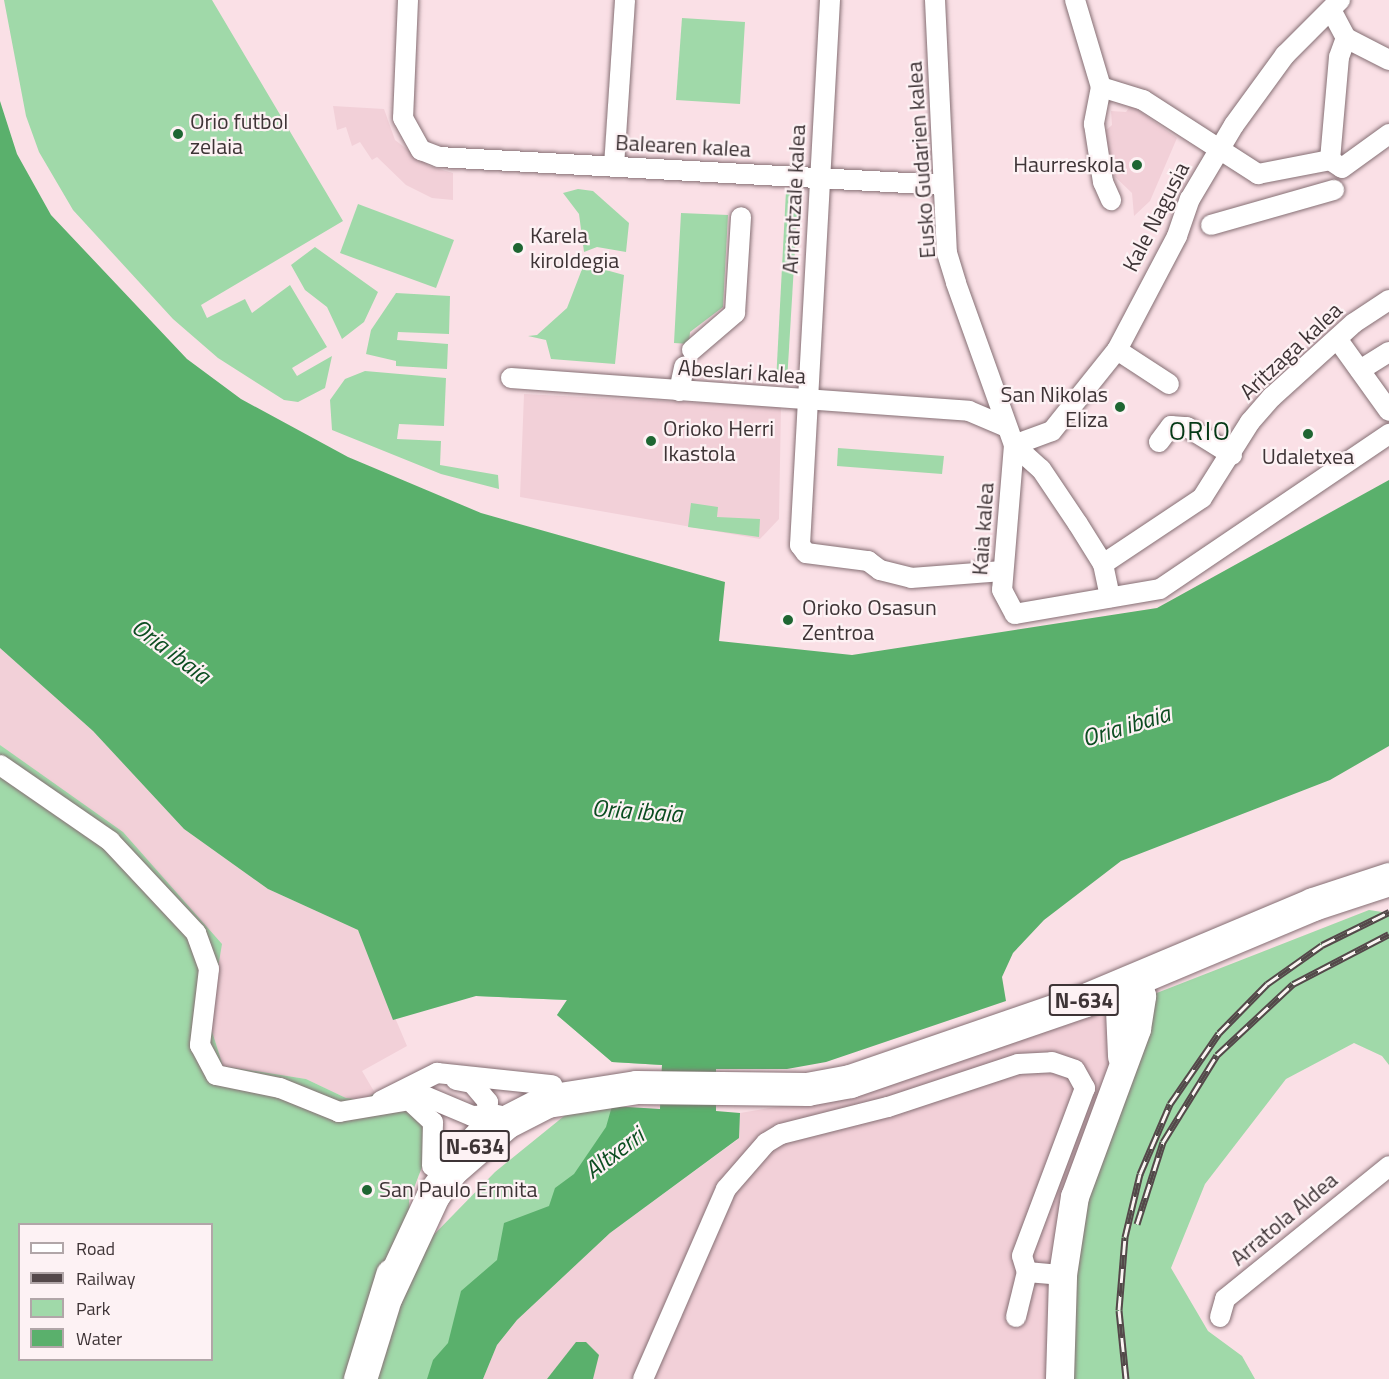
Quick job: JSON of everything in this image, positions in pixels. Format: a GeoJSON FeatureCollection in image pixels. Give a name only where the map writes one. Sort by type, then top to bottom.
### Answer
{"type":"FeatureCollection","features":[{"type":"Feature","properties":{"kind":"highway","name":"N-634"},"geometry":{"type":"LineString","coordinates":[[360,1379],[386,1296],[432,1181],[486,1115],[594,1077],[636,1087],[770,1089],[850,1081],[1084,1000],[1313,904],[1389,879]]}},
{"type":"Feature","properties":{"kind":"highway","name":"N-634"},"geometry":{"type":"LineString","coordinates":[[432,1181],[478,1142],[545,1095]]}},
{"type":"Feature","properties":{"kind":"street","name":"Balearen kalea"},"geometry":{"type":"LineString","coordinates":[[408,0],[403,118],[421,150],[439,157],[943,185]]}},
{"type":"Feature","properties":{"kind":"street"},"geometry":{"type":"LineString","coordinates":[[614,166],[625,0]]}},
{"type":"Feature","properties":{"kind":"street","name":"Arrantzale kalea"},"geometry":{"type":"LineString","coordinates":[[830,0],[806,400],[800,545],[806,553],[868,561],[880,570],[911,578],[1003,571]]}},
{"type":"Feature","properties":{"kind":"street","name":"Eusko Gudarien kalea"},"geometry":{"type":"LineString","coordinates":[[935,0],[947,253],[989,381],[1014,445],[1041,469],[1103,564]]}},
{"type":"Feature","properties":{"kind":"street"},"geometry":{"type":"LineString","coordinates":[[1075,0],[1101,87],[1094,124],[1103,182],[1111,200]]}},
{"type":"Feature","properties":{"kind":"street"},"geometry":{"type":"LineString","coordinates":[[1330,160],[1339,57],[1346,38],[1336,5]]}},
{"type":"Feature","properties":{"kind":"street","name":"Kale Nagusia"},"geometry":{"type":"LineString","coordinates":[[1014,445],[1052,431],[1117,350],[1219,150],[1258,88],[1336,5]]}},
{"type":"Feature","properties":{"kind":"street"},"geometry":{"type":"LineString","coordinates":[[1346,38],[1389,60]]}},
{"type":"Feature","properties":{"kind":"street"},"geometry":{"type":"LineString","coordinates":[[1101,87],[1143,100],[1258,174],[1330,160],[1342,168],[1389,134]]}},
{"type":"Feature","properties":{"kind":"street"},"geometry":{"type":"LineString","coordinates":[[1211,225],[1334,190]]}},
{"type":"Feature","properties":{"kind":"street"},"geometry":{"type":"LineString","coordinates":[[679,391],[688,358],[735,313],[741,217]]}},
{"type":"Feature","properties":{"kind":"street","name":"Aritzaga kalea"},"geometry":{"type":"LineString","coordinates":[[1103,564],[1202,498],[1230,454],[1272,397],[1389,300]]}},
{"type":"Feature","properties":{"kind":"street"},"geometry":{"type":"LineString","coordinates":[[1338,340],[1389,411]]}},
{"type":"Feature","properties":{"kind":"street"},"geometry":{"type":"LineString","coordinates":[[1117,350],[1169,384]]}},
{"type":"Feature","properties":{"kind":"street"},"geometry":{"type":"LineString","coordinates":[[1360,370],[1389,351]]}},
{"type":"Feature","properties":{"kind":"street","name":"Abeslari kalea"},"geometry":{"type":"LineString","coordinates":[[511,378],[969,411],[1005,426]]}},
{"type":"Feature","properties":{"kind":"street"},"geometry":{"type":"LineString","coordinates":[[969,411],[989,381]]}},
{"type":"Feature","properties":{"kind":"street"},"geometry":{"type":"LineString","coordinates":[[1159,442],[1171,426],[1187,427],[1230,454]]}},
{"type":"Feature","properties":{"kind":"street"},"geometry":{"type":"LineString","coordinates":[[1103,564],[1110,597],[1160,589],[1389,434]]}},
{"type":"Feature","properties":{"kind":"street","name":"Kaia kalea"},"geometry":{"type":"LineString","coordinates":[[1014,445],[1002,590],[1015,614],[1110,597]]}},
{"type":"Feature","properties":{"kind":"street"},"geometry":{"type":"LineString","coordinates":[[0,765],[110,841],[196,933],[209,969],[201,1045],[216,1075],[357,1112],[452,1072],[545,1095]]}},
{"type":"Feature","properties":{"kind":"street"},"geometry":{"type":"LineString","coordinates":[[1060,1379],[1063,1275],[1075,1197],[1121,1046],[1137,1029],[1142,996],[1128,983]]}},
{"type":"Feature","properties":{"kind":"street"},"geometry":{"type":"LineString","coordinates":[[1084,1000],[1121,1046]]}},
{"type":"Feature","properties":{"kind":"street"},"geometry":{"type":"LineString","coordinates":[[643,1379],[726,1189],[766,1143],[781,1134],[888,1107],[1018,1064],[1052,1062],[1075,1071],[1085,1088],[1022,1256],[1028,1272],[1016,1317]]}},
{"type":"Feature","properties":{"kind":"street"},"geometry":{"type":"LineString","coordinates":[[472,1083],[488,1102],[486,1115],[465,1114],[411,1090],[472,1083]]}},
{"type":"Feature","properties":{"kind":"street"},"geometry":{"type":"LineString","coordinates":[[411,1090],[433,1122],[432,1181]]}},
{"type":"Feature","properties":{"kind":"street","name":"Arratola Aldea"},"geometry":{"type":"LineString","coordinates":[[1220,1317],[1225,1299],[1389,1166]]}},
{"type":"Feature","properties":{"kind":"street"},"geometry":{"type":"LineString","coordinates":[[1028,1272],[1063,1275]]}},
{"type":"Feature","properties":{"kind":"shaded area","name":"Haurreskola"},"geometry":{"type":"Polygon","coordinates":[[[1131,105],[1177,138],[1150,201],[1134,216],[1132,193],[1110,172],[1105,131],[1112,125],[1111,111],[1126,112],[1131,105]]]}},
{"type":"Feature","properties":{"kind":"shaded area"},"geometry":{"type":"Polygon","coordinates":[[[333,106],[384,109],[395,140],[429,166],[453,173],[453,200],[432,198],[406,185],[377,157],[372,160],[360,142],[352,146],[346,127],[337,130],[333,106]]]}},
{"type":"Feature","properties":{"kind":"shaded area","name":"Orioko Herri Ikastola"},"geometry":{"type":"Polygon","coordinates":[[[524,394],[781,407],[779,519],[760,539],[520,497],[524,394]]]}},
{"type":"Feature","properties":{"kind":"shaded area"},"geometry":{"type":"Polygon","coordinates":[[[0,648],[93,731],[184,829],[268,889],[358,930],[407,1046],[362,1071],[375,1093],[363,1100],[346,1098],[306,1079],[223,1066],[209,1022],[22,763],[0,745],[0,648]]]}},
{"type":"Feature","properties":{"kind":"shaded area"},"geometry":{"type":"Polygon","coordinates":[[[1149,996],[1052,1379],[483,1379],[497,1345],[517,1320],[610,1233],[737,1140],[740,1113],[840,1096],[1149,996]]]}},
{"type":"Feature","properties":{"kind":"green space","name":"Orio futbol zelaia"},"geometry":{"type":"Polygon","coordinates":[[[4,0],[212,0],[343,221],[201,305],[207,318],[245,299],[252,313],[290,285],[327,347],[292,368],[297,376],[332,356],[325,388],[298,402],[284,400],[218,358],[173,319],[73,210],[39,152],[26,116],[4,0]]]}},
{"type":"Feature","properties":{"kind":"green space"},"geometry":{"type":"Polygon","coordinates":[[[682,18],[745,22],[740,104],[676,100],[682,18]]]}},
{"type":"Feature","properties":{"kind":"green space"},"geometry":{"type":"Polygon","coordinates":[[[578,189],[593,191],[629,223],[626,252],[597,247],[584,252],[579,214],[563,193],[578,189]]]}},
{"type":"Feature","properties":{"kind":"green space"},"geometry":{"type":"Polygon","coordinates":[[[786,191],[798,199],[787,382],[776,382],[786,191]]]}},
{"type":"Feature","properties":{"kind":"green space"},"geometry":{"type":"Polygon","coordinates":[[[358,204],[454,240],[436,288],[340,253],[358,204]]]}},
{"type":"Feature","properties":{"kind":"green space"},"geometry":{"type":"Polygon","coordinates":[[[681,213],[728,215],[723,307],[690,332],[689,344],[674,343],[681,213]]]}},
{"type":"Feature","properties":{"kind":"green space"},"geometry":{"type":"Polygon","coordinates":[[[315,247],[378,292],[364,322],[342,339],[327,307],[305,290],[291,265],[315,247]]]}},
{"type":"Feature","properties":{"kind":"green space"},"geometry":{"type":"Polygon","coordinates":[[[584,264],[624,275],[615,364],[551,359],[546,340],[528,336],[537,335],[567,308],[584,264]]]}},
{"type":"Feature","properties":{"kind":"green space"},"geometry":{"type":"Polygon","coordinates":[[[396,293],[450,296],[449,334],[398,332],[397,340],[448,344],[447,369],[396,366],[396,361],[366,354],[371,330],[396,293]]]}},
{"type":"Feature","properties":{"kind":"green space"},"geometry":{"type":"Polygon","coordinates":[[[365,371],[446,378],[444,426],[399,424],[397,439],[441,441],[440,465],[498,475],[499,489],[441,474],[332,430],[330,400],[345,379],[365,371]]]}},
{"type":"Feature","properties":{"kind":"green space"},"geometry":{"type":"Polygon","coordinates":[[[838,448],[944,456],[942,474],[837,466],[838,448]]]}},
{"type":"Feature","properties":{"kind":"green space"},"geometry":{"type":"Polygon","coordinates":[[[691,503],[718,507],[717,517],[760,519],[759,537],[688,527],[691,503]]]}},
{"type":"Feature","properties":{"kind":"green space"},"geometry":{"type":"Polygon","coordinates":[[[0,745],[123,832],[222,944],[209,1022],[223,1066],[306,1079],[346,1098],[363,1100],[375,1093],[423,1116],[430,1146],[409,1201],[414,1255],[495,1172],[574,1108],[660,1109],[662,1065],[612,1062],[557,1015],[567,1000],[476,996],[656,967],[670,1110],[442,1379],[0,1379],[0,745]]]}},
{"type":"Feature","properties":{"kind":"green space"},"geometry":{"type":"Polygon","coordinates":[[[1369,910],[1389,913],[1389,1065],[1382,1056],[1354,1043],[1286,1079],[1205,1184],[1171,1268],[1208,1331],[1242,1356],[1255,1379],[1052,1379],[1057,1258],[1149,996],[1369,910]]]}},
{"type":"Feature","properties":{"kind":"water"},"geometry":{"type":"Polygon","coordinates":[[[0,101],[17,154],[51,215],[187,359],[241,399],[348,457],[481,513],[725,582],[719,641],[852,655],[1157,608],[1389,480],[1389,746],[1330,780],[1121,861],[1044,920],[1013,953],[1002,977],[1006,1001],[826,1062],[787,1069],[716,1069],[716,1111],[740,1113],[739,1138],[610,1233],[517,1320],[497,1345],[483,1379],[427,1379],[433,1360],[448,1343],[461,1291],[497,1260],[504,1223],[549,1206],[555,1188],[574,1174],[606,1127],[612,1106],[660,1109],[662,1065],[612,1062],[557,1015],[567,1000],[476,996],[393,1020],[358,930],[268,889],[184,829],[93,731],[0,648],[0,101]]]}},
{"type":"Feature","properties":{"kind":"water"},"geometry":{"type":"Polygon","coordinates":[[[576,1342],[586,1342],[599,1355],[593,1379],[547,1379],[576,1342]]]}},
{"type":"Feature","properties":{"kind":"railway"},"geometry":{"type":"LineString","coordinates":[[1126,1379],[1119,1310],[1125,1237],[1140,1174],[1170,1104],[1219,1033],[1267,984],[1322,945],[1389,912]]}},
{"type":"Feature","properties":{"kind":"railway"},"geometry":{"type":"LineString","coordinates":[[1137,1224],[1163,1142],[1217,1055],[1293,984],[1389,934]]}},
{"type":"Feature","properties":{"kind":"place","name":"Orio futbol zelaia"},"geometry":{"type":"Point","coordinates":[178,134]}},
{"type":"Feature","properties":{"kind":"place","name":"Haurreskola"},"geometry":{"type":"Point","coordinates":[1137,165]}},
{"type":"Feature","properties":{"kind":"place","name":"Karela kiroldegia"},"geometry":{"type":"Point","coordinates":[518,248]}},
{"type":"Feature","properties":{"kind":"place","name":"San Nikolas Eliza"},"geometry":{"type":"Point","coordinates":[1120,407]}},
{"type":"Feature","properties":{"kind":"place","name":"Udaletxea"},"geometry":{"type":"Point","coordinates":[1308,434]}},
{"type":"Feature","properties":{"kind":"place","name":"Orioko Herri Ikastola"},"geometry":{"type":"Point","coordinates":[651,441]}},
{"type":"Feature","properties":{"kind":"place","name":"Orioko Osasun Zentroa"},"geometry":{"type":"Point","coordinates":[788,620]}},
{"type":"Feature","properties":{"kind":"place","name":"San Paulo Ermita"},"geometry":{"type":"Point","coordinates":[367,1190]}},
{"type":"Feature","properties":{"kind":"district","name":"ORIO"},"geometry":{"type":"Point","coordinates":[1200,431]}},
{"type":"Feature","properties":{"kind":"water label","name":"Oria ibaia"},"geometry":{"type":"Point","coordinates":[171,651]}},
{"type":"Feature","properties":{"kind":"water label","name":"Oria ibaia"},"geometry":{"type":"Point","coordinates":[1126,726]}},
{"type":"Feature","properties":{"kind":"water label","name":"Oria ibaia"},"geometry":{"type":"Point","coordinates":[637,811]}},
{"type":"Feature","properties":{"kind":"water label","name":"Altxerri"},"geometry":{"type":"Point","coordinates":[614,1153]}}]}
